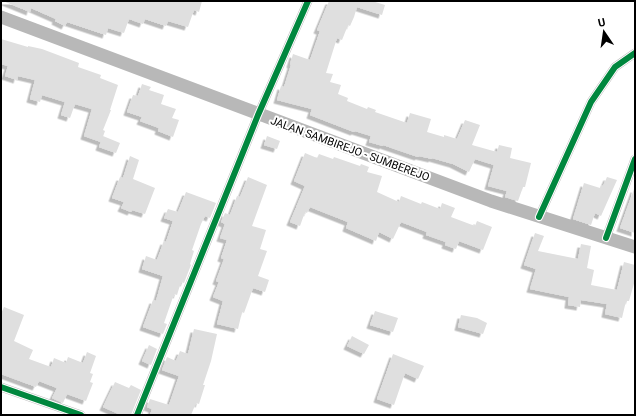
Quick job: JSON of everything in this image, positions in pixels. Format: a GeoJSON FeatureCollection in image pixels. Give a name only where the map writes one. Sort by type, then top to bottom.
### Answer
{"type":"FeatureCollection","features":[{"type":"Feature","properties":{"kind":"main road","name":"JALAN SAMBIREJO - SUMBEREJO"},"geometry":{"type":"LineString","coordinates":[[1,18],[491,201],[635,247]]}},
{"type":"Feature","properties":{"kind":"street"},"geometry":{"type":"LineString","coordinates":[[137,415],[258,115],[308,1]]}},
{"type":"Feature","properties":{"kind":"street"},"geometry":{"type":"LineString","coordinates":[[539,217],[591,102],[614,66],[635,53]]}},
{"type":"Feature","properties":{"kind":"street"},"geometry":{"type":"LineString","coordinates":[[606,238],[635,159]]}},
{"type":"Feature","properties":{"kind":"street"},"geometry":{"type":"LineString","coordinates":[[1,387],[81,415]]}},
{"type":"Feature","properties":{"kind":"building"},"geometry":{"type":"Polygon","coordinates":[[[3,1],[202,1],[199,12],[194,10],[188,27],[168,21],[166,26],[145,19],[143,24],[129,19],[124,33],[108,28],[106,35],[67,22],[65,26],[55,21],[56,19],[31,8],[30,12],[3,1]]]}},
{"type":"Feature","properties":{"kind":"building"},"geometry":{"type":"Polygon","coordinates":[[[329,1],[372,1],[385,5],[382,15],[357,7],[350,26],[348,25],[342,40],[337,38],[326,73],[333,74],[330,82],[341,85],[338,94],[348,98],[347,101],[367,109],[368,107],[376,110],[375,112],[407,123],[410,113],[431,119],[427,132],[444,137],[444,135],[457,139],[465,120],[480,125],[472,145],[497,152],[499,145],[512,148],[510,158],[531,163],[525,187],[523,187],[518,201],[505,197],[507,191],[488,186],[494,165],[475,159],[469,172],[453,164],[432,158],[418,157],[383,145],[369,142],[371,136],[355,131],[354,132],[310,115],[312,109],[277,100],[281,86],[284,87],[293,54],[310,60],[320,31],[317,30],[329,1]]]}},
{"type":"Feature","properties":{"kind":"building"},"geometry":{"type":"Polygon","coordinates":[[[1,39],[28,47],[42,49],[79,63],[78,67],[101,75],[100,78],[118,85],[111,110],[103,130],[105,131],[101,142],[84,136],[92,109],[75,104],[70,118],[61,115],[65,102],[42,95],[40,102],[30,99],[35,80],[18,76],[17,80],[5,76],[8,66],[1,64],[1,39]]]}},
{"type":"Feature","properties":{"kind":"building"},"geometry":{"type":"Polygon","coordinates":[[[142,84],[151,87],[149,90],[164,95],[161,104],[176,109],[172,118],[179,120],[173,137],[158,131],[159,128],[140,121],[142,117],[127,112],[133,95],[138,96],[142,84]]]}},
{"type":"Feature","properties":{"kind":"building"},"geometry":{"type":"Polygon","coordinates":[[[103,136],[120,143],[116,153],[99,147],[103,136]]]}},
{"type":"Feature","properties":{"kind":"building"},"geometry":{"type":"Polygon","coordinates":[[[267,136],[280,141],[277,149],[264,145],[267,136]]]}},
{"type":"Feature","properties":{"kind":"building"},"geometry":{"type":"Polygon","coordinates":[[[305,153],[317,158],[319,154],[333,159],[334,157],[360,166],[361,164],[369,167],[367,172],[382,176],[377,192],[399,202],[401,196],[421,204],[422,202],[440,209],[442,203],[455,208],[451,217],[475,226],[477,221],[492,227],[483,250],[459,241],[456,249],[445,245],[446,242],[426,235],[427,232],[401,222],[393,239],[379,232],[376,241],[346,228],[348,222],[310,207],[307,213],[305,212],[300,226],[290,222],[305,186],[294,181],[305,153]]]}},
{"type":"Feature","properties":{"kind":"building"},"geometry":{"type":"Polygon","coordinates":[[[130,156],[139,160],[133,179],[155,188],[145,214],[132,210],[131,212],[121,208],[124,202],[112,198],[120,177],[123,178],[130,156]]]}},
{"type":"Feature","properties":{"kind":"building"},"geometry":{"type":"Polygon","coordinates":[[[248,177],[267,185],[252,226],[266,230],[260,249],[267,251],[258,276],[269,280],[265,292],[253,288],[244,313],[242,312],[238,329],[217,324],[223,301],[213,297],[219,282],[216,281],[224,259],[221,258],[227,240],[220,238],[225,224],[221,222],[225,213],[230,215],[237,196],[240,197],[248,177]]]}},
{"type":"Feature","properties":{"kind":"building"},"geometry":{"type":"Polygon","coordinates":[[[607,177],[617,180],[601,216],[595,213],[591,225],[573,219],[584,183],[600,188],[601,185],[603,186],[607,177]]]}},
{"type":"Feature","properties":{"kind":"building"},"geometry":{"type":"Polygon","coordinates":[[[635,189],[635,233],[620,228],[635,189]]]}},
{"type":"Feature","properties":{"kind":"building"},"geometry":{"type":"Polygon","coordinates":[[[186,192],[216,203],[210,218],[205,216],[201,224],[192,250],[194,251],[191,265],[184,283],[181,282],[177,295],[174,294],[164,323],[167,324],[163,334],[143,327],[153,300],[156,301],[163,276],[142,269],[146,256],[157,260],[164,241],[166,242],[173,221],[164,218],[168,209],[178,212],[186,192]]]}},
{"type":"Feature","properties":{"kind":"building"},"geometry":{"type":"Polygon","coordinates":[[[535,233],[544,236],[538,251],[578,259],[581,244],[591,246],[587,268],[594,270],[591,285],[617,290],[624,262],[635,265],[635,280],[629,301],[626,301],[622,318],[605,314],[607,304],[581,300],[580,307],[568,305],[569,297],[530,289],[536,269],[524,265],[535,233]]]}},
{"type":"Feature","properties":{"kind":"building"},"geometry":{"type":"Polygon","coordinates":[[[4,307],[24,315],[14,341],[33,350],[29,359],[51,367],[54,358],[66,363],[68,357],[83,363],[87,352],[96,356],[90,373],[93,374],[90,382],[93,383],[86,401],[67,394],[63,403],[52,398],[57,388],[39,381],[36,387],[1,374],[1,314],[4,307]]]}},
{"type":"Feature","properties":{"kind":"building"},"geometry":{"type":"Polygon","coordinates":[[[375,311],[398,318],[393,332],[370,325],[375,311]]]}},
{"type":"Feature","properties":{"kind":"building"},"geometry":{"type":"Polygon","coordinates":[[[461,315],[477,318],[487,323],[483,334],[458,327],[461,315]]]}},
{"type":"Feature","properties":{"kind":"building"},"geometry":{"type":"Polygon","coordinates":[[[194,329],[217,334],[199,404],[196,403],[191,415],[150,415],[152,409],[147,407],[150,399],[169,405],[179,376],[162,370],[167,357],[176,361],[180,351],[188,354],[194,329]]]}},
{"type":"Feature","properties":{"kind":"building"},"geometry":{"type":"Polygon","coordinates":[[[352,336],[369,345],[364,354],[347,346],[352,336]]]}},
{"type":"Feature","properties":{"kind":"building"},"geometry":{"type":"Polygon","coordinates":[[[149,345],[157,349],[151,365],[142,361],[149,345]]]}},
{"type":"Feature","properties":{"kind":"building"},"geometry":{"type":"Polygon","coordinates":[[[393,354],[424,366],[418,379],[405,373],[394,405],[377,399],[393,354]]]}},
{"type":"Feature","properties":{"kind":"building"},"geometry":{"type":"Polygon","coordinates":[[[115,382],[129,388],[131,385],[141,390],[131,415],[121,415],[103,407],[115,382]]]}},
{"type":"Feature","properties":{"kind":"cycle path"},"geometry":{"type":"LineString","coordinates":[[137,415],[258,115],[308,1]]}},
{"type":"Feature","properties":{"kind":"cycle path"},"geometry":{"type":"LineString","coordinates":[[539,217],[591,102],[615,67],[635,53]]}},
{"type":"Feature","properties":{"kind":"cycle path"},"geometry":{"type":"LineString","coordinates":[[606,238],[635,159]]}},
{"type":"Feature","properties":{"kind":"cycle path"},"geometry":{"type":"LineString","coordinates":[[1,387],[81,415]]}}]}
